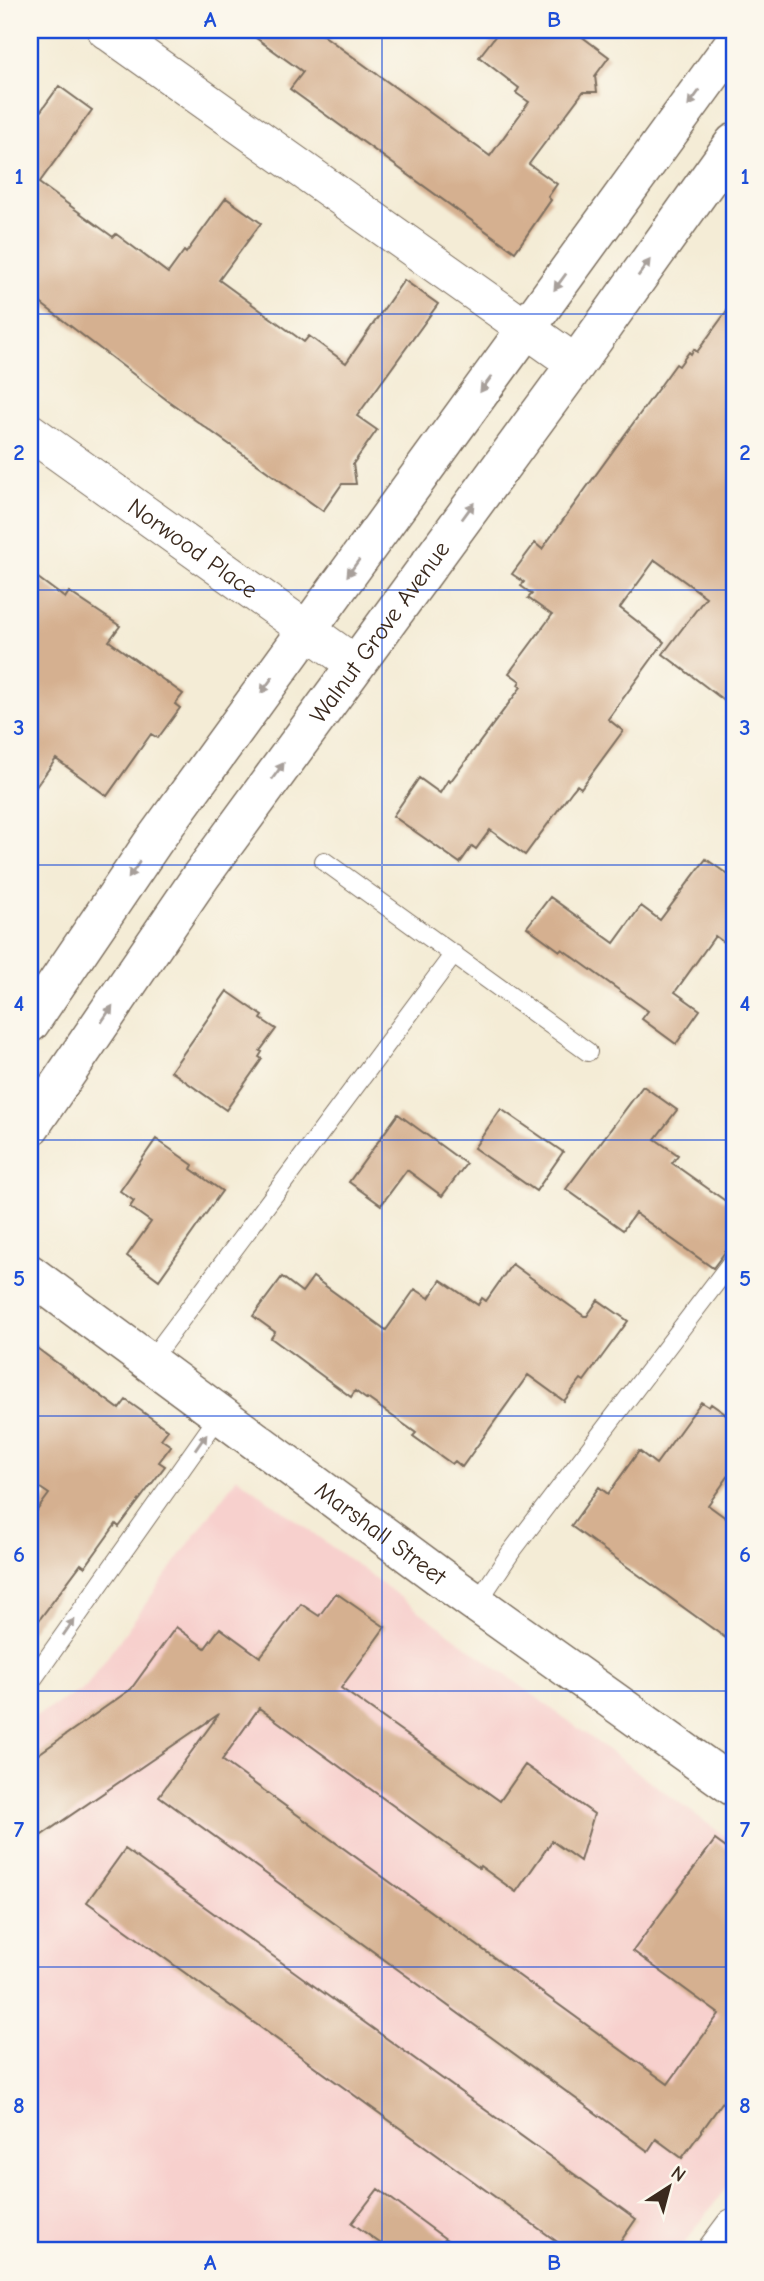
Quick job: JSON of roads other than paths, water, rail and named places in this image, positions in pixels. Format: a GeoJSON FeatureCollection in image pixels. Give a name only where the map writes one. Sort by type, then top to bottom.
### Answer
{"type":"FeatureCollection","features":[{"type":"Feature","properties":{"kind":"main road"},"geometry":{"type":"LineString","coordinates":[[30,1023],[153,842],[734,43]]}},
{"type":"Feature","properties":{"kind":"main road","name":"Walnut Grove Avenue"},"geometry":{"type":"LineString","coordinates":[[30,1127],[201,876],[576,364],[734,143]]}},
{"type":"Feature","properties":{"kind":"main road","name":"Marshall Street"},"geometry":{"type":"LineString","coordinates":[[30,1274],[477,1603],[734,1787]]}},
{"type":"Feature","properties":{"kind":"street"},"geometry":{"type":"LineString","coordinates":[[106,30],[576,364]]}},
{"type":"Feature","properties":{"kind":"street","name":"Norwood Place"},"geometry":{"type":"LineString","coordinates":[[30,432],[356,665]]}},
{"type":"Feature","properties":{"kind":"street"},"geometry":{"type":"LineString","coordinates":[[716,2251],[734,2227]]}},
{"type":"Feature","properties":{"kind":"lane"},"geometry":{"type":"LineString","coordinates":[[324,860],[588,1052]]}},
{"type":"Feature","properties":{"kind":"lane"},"geometry":{"type":"LineString","coordinates":[[150,1361],[454,954]]}},
{"type":"Feature","properties":{"kind":"lane"},"geometry":{"type":"LineString","coordinates":[[477,1603],[511,1552],[734,1259]]}},
{"type":"Feature","properties":{"kind":"lane"},"geometry":{"type":"LineString","coordinates":[[30,1683],[221,1413]]}}]}
